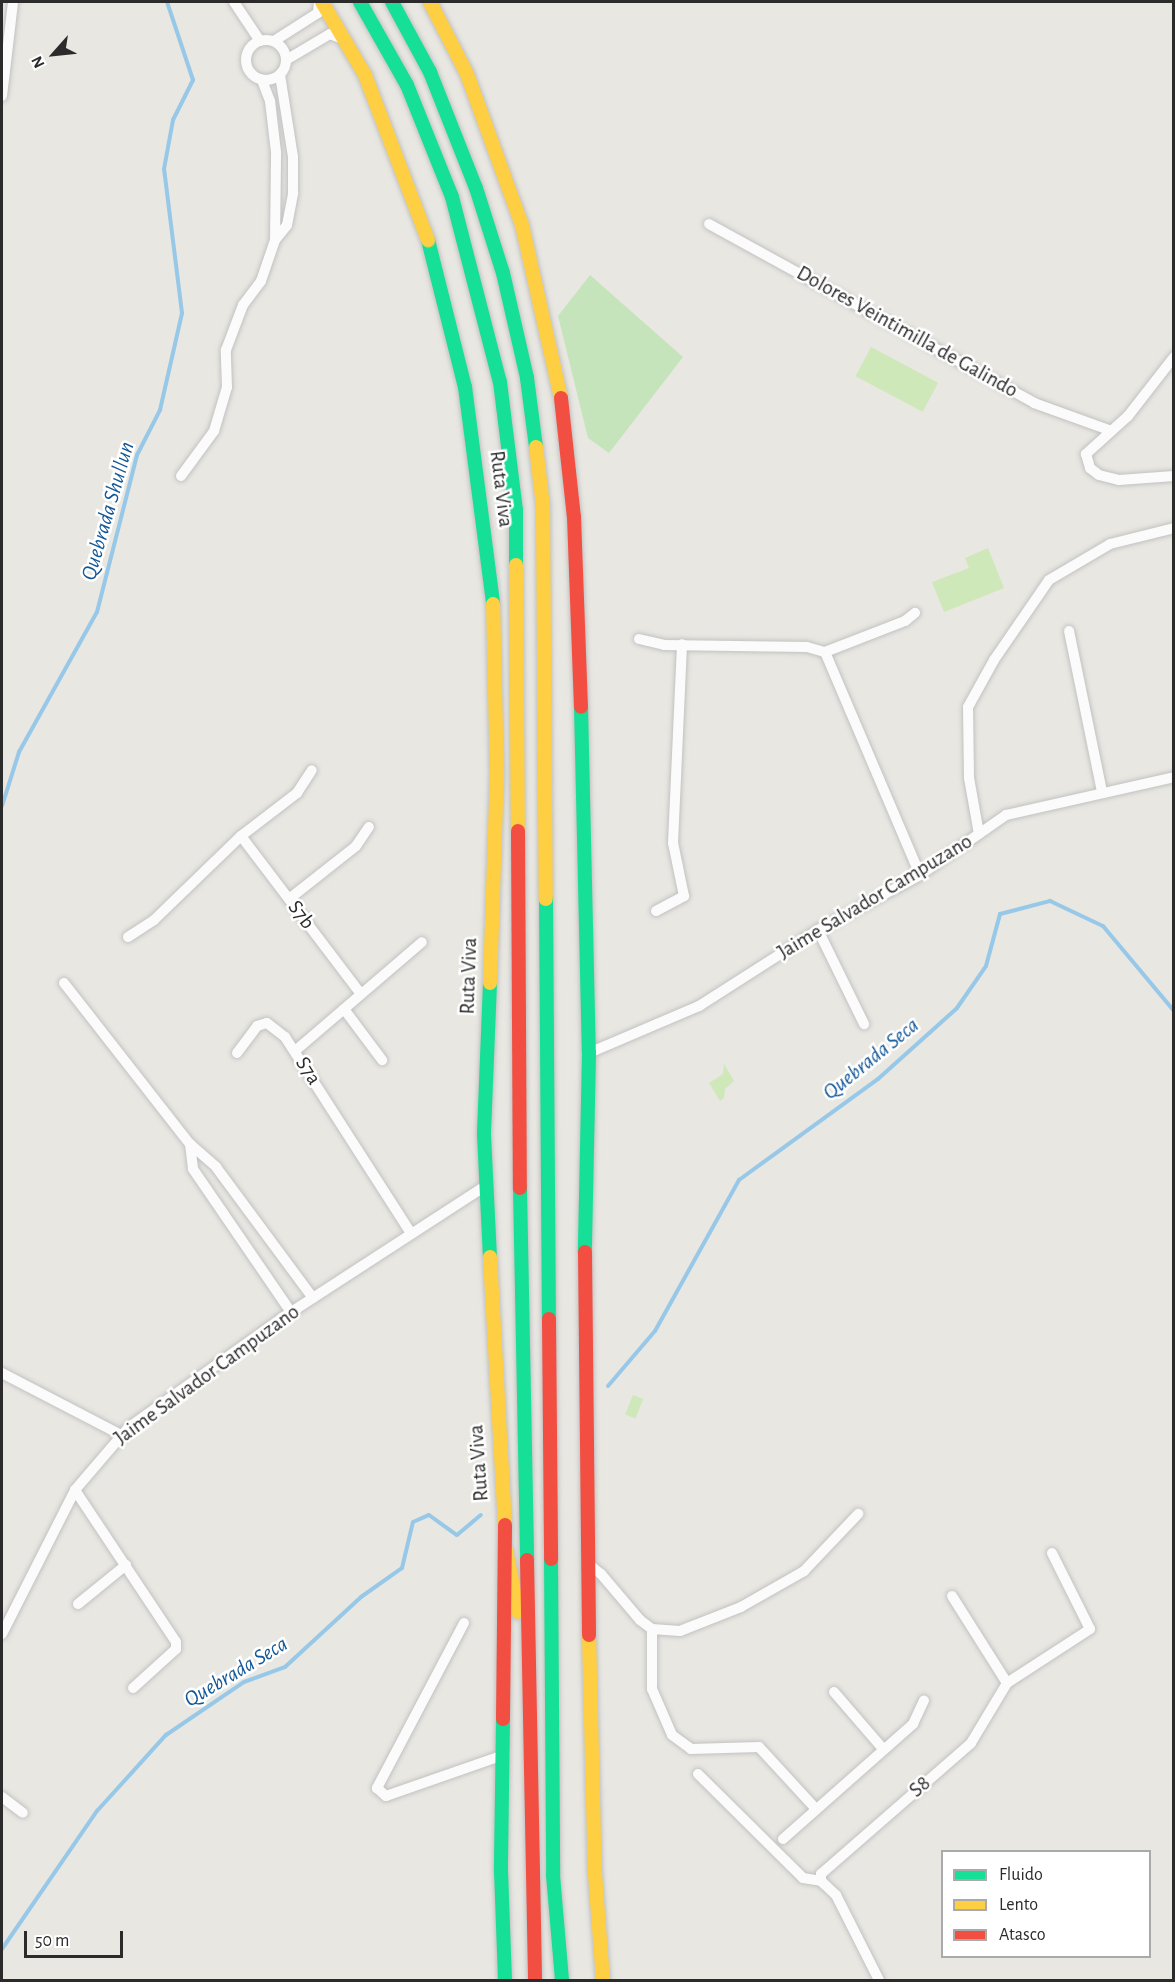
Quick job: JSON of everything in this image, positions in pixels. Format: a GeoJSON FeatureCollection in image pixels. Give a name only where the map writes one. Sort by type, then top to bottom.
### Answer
{"type":"FeatureCollection","features":[{"type":"Feature","properties":{"kind":"main road","name":"Ruta Viva"},"geometry":{"type":"LineString","coordinates":[[321,2],[345,40],[387,123],[425,228],[465,387],[481,485],[495,617],[496,720],[485,1186],[506,1550],[505,1980]]}},
{"type":"Feature","properties":{"kind":"main road","name":"Ruta Viva"},"geometry":{"type":"LineString","coordinates":[[360,2],[407,84],[452,197],[500,382],[516,510],[527,1658],[535,1980]]}},
{"type":"Feature","properties":{"kind":"main road","name":"Ruta Viva"},"geometry":{"type":"LineString","coordinates":[[392,2],[430,72],[476,188],[503,273],[527,378],[543,506],[553,1875],[562,1980]]}},
{"type":"Feature","properties":{"kind":"main road"},"geometry":{"type":"LineString","coordinates":[[430,2],[467,75],[522,225],[544,312],[561,400],[574,517],[581,656],[583,907],[589,1053],[584,1156],[587,1563],[595,1862],[603,1980]]}},
{"type":"Feature","properties":{"kind":"main road"},"geometry":{"type":"LineString","coordinates":[[506,1550],[527,1658]]}},
{"type":"Feature","properties":{"kind":"street"},"geometry":{"type":"LineString","coordinates":[[2,96],[13,2]]}},
{"type":"Feature","properties":{"kind":"street"},"geometry":{"type":"LineString","coordinates":[[234,2],[260,41]]}},
{"type":"Feature","properties":{"kind":"street"},"geometry":{"type":"LineString","coordinates":[[181,476],[214,431],[227,387],[226,350],[243,305],[261,281],[274,240],[276,152],[270,101],[262,80],[249,72],[246,57],[260,41],[274,41],[318,13],[321,2]]}},
{"type":"Feature","properties":{"kind":"street"},"geometry":{"type":"LineString","coordinates":[[274,240],[287,225],[293,193],[293,157],[280,75],[286,60],[330,34],[345,40]]}},
{"type":"Feature","properties":{"kind":"street"},"geometry":{"type":"LineString","coordinates":[[274,41],[281,47],[286,60]]}},
{"type":"Feature","properties":{"kind":"street"},"geometry":{"type":"LineString","coordinates":[[262,80],[280,75]]}},
{"type":"Feature","properties":{"kind":"street","name":"Dolores Veintimilla de Galindo"},"geometry":{"type":"LineString","coordinates":[[709,224],[1034,403],[1109,430]]}},
{"type":"Feature","properties":{"kind":"street"},"geometry":{"type":"LineString","coordinates":[[1173,357],[1128,416],[1109,430],[1086,454],[1090,468],[1099,476],[1119,480],[1173,476]]}},
{"type":"Feature","properties":{"kind":"street"},"geometry":{"type":"LineString","coordinates":[[979,834],[969,778],[968,707],[994,660],[1049,580],[1110,543],[1173,528]]}},
{"type":"Feature","properties":{"kind":"street"},"geometry":{"type":"LineString","coordinates":[[639,639],[682,644],[807,647],[825,652],[905,621],[915,613]]}},
{"type":"Feature","properties":{"kind":"street"},"geometry":{"type":"LineString","coordinates":[[1069,630],[1102,792]]}},
{"type":"Feature","properties":{"kind":"street"},"geometry":{"type":"LineString","coordinates":[[656,912],[684,896],[673,843],[682,644]]}},
{"type":"Feature","properties":{"kind":"street"},"geometry":{"type":"LineString","coordinates":[[825,652],[920,874]]}},
{"type":"Feature","properties":{"kind":"street"},"geometry":{"type":"LineString","coordinates":[[128,937],[154,920],[241,836],[297,793],[312,770]]}},
{"type":"Feature","properties":{"kind":"street","name":"Jaime Salvador Campuzano"},"geometry":{"type":"LineString","coordinates":[[589,1053],[699,1006],[818,930],[920,874],[1005,815],[1173,777]]}},
{"type":"Feature","properties":{"kind":"street"},"geometry":{"type":"LineString","coordinates":[[289,899],[356,846],[369,826]]}},
{"type":"Feature","properties":{"kind":"street","name":"S7b"},"geometry":{"type":"LineString","coordinates":[[241,836],[361,994]]}},
{"type":"Feature","properties":{"kind":"street"},"geometry":{"type":"LineString","coordinates":[[818,930],[864,1024]]}},
{"type":"Feature","properties":{"kind":"street","name":"S7a"},"geometry":{"type":"LineString","coordinates":[[411,1233],[295,1051],[422,942]]}},
{"type":"Feature","properties":{"kind":"street"},"geometry":{"type":"LineString","coordinates":[[64,983],[190,1144],[216,1167],[313,1298]]}},
{"type":"Feature","properties":{"kind":"street"},"geometry":{"type":"LineString","coordinates":[[344,1009],[382,1060]]}},
{"type":"Feature","properties":{"kind":"street"},"geometry":{"type":"LineString","coordinates":[[237,1053],[257,1026],[267,1023],[276,1027],[295,1051]]}},
{"type":"Feature","properties":{"kind":"street"},"geometry":{"type":"LineString","coordinates":[[190,1144],[193,1169],[291,1312]]}},
{"type":"Feature","properties":{"kind":"street","name":"Jaime Salvador Campuzano"},"geometry":{"type":"LineString","coordinates":[[2,1634],[75,1490],[121,1436],[291,1312],[485,1186]]}},
{"type":"Feature","properties":{"kind":"street"},"geometry":{"type":"LineString","coordinates":[[2,1373],[121,1436]]}},
{"type":"Feature","properties":{"kind":"street"},"geometry":{"type":"LineString","coordinates":[[75,1490],[177,1646],[134,1688]]}},
{"type":"Feature","properties":{"kind":"street"},"geometry":{"type":"LineString","coordinates":[[587,1563],[652,1629],[680,1631],[741,1607],[804,1571],[858,1514]]}},
{"type":"Feature","properties":{"kind":"street","name":"S8"},"geometry":{"type":"LineString","coordinates":[[821,1881],[821,1874],[972,1743],[1008,1683],[1090,1629],[1052,1553]]}},
{"type":"Feature","properties":{"kind":"street"},"geometry":{"type":"LineString","coordinates":[[78,1604],[126,1565]]}},
{"type":"Feature","properties":{"kind":"street"},"geometry":{"type":"LineString","coordinates":[[952,1596],[1008,1683]]}},
{"type":"Feature","properties":{"kind":"street"},"geometry":{"type":"LineString","coordinates":[[464,1623],[377,1788],[386,1796],[504,1755]]}},
{"type":"Feature","properties":{"kind":"street"},"geometry":{"type":"LineString","coordinates":[[652,1629],[652,1689],[672,1735],[691,1749],[759,1747],[816,1809]]}},
{"type":"Feature","properties":{"kind":"street"},"geometry":{"type":"LineString","coordinates":[[834,1692],[883,1749]]}},
{"type":"Feature","properties":{"kind":"street"},"geometry":{"type":"LineString","coordinates":[[783,1839],[913,1724],[924,1700]]}},
{"type":"Feature","properties":{"kind":"street"},"geometry":{"type":"LineString","coordinates":[[698,1774],[803,1878],[821,1881],[836,1895],[879,1980]]}},
{"type":"Feature","properties":{"kind":"street"},"geometry":{"type":"LineString","coordinates":[[2,1797],[23,1813]]}},
{"type":"Feature","properties":{"kind":"green space"},"geometry":{"type":"Polygon","coordinates":[[[590,275],[683,357],[609,453],[588,438],[558,316],[590,275]]]}},
{"type":"Feature","properties":{"kind":"green space"},"geometry":{"type":"Polygon","coordinates":[[[871,347],[938,383],[923,412],[856,376],[871,347]]]}},
{"type":"Feature","properties":{"kind":"green space"},"geometry":{"type":"Polygon","coordinates":[[[988,548],[1004,588],[944,612],[932,582],[969,568],[965,558],[988,548]]]}},
{"type":"Feature","properties":{"kind":"green space"},"geometry":{"type":"Polygon","coordinates":[[[724,1064],[734,1081],[725,1089],[724,1098],[720,1101],[709,1083],[723,1074],[724,1064]]]}},
{"type":"Feature","properties":{"kind":"green space"},"geometry":{"type":"Polygon","coordinates":[[[633,1395],[643,1399],[635,1419],[625,1414],[633,1395]]]}},
{"type":"Feature","properties":{"kind":"waterway","name":"Quebrada Shullun"},"geometry":{"type":"LineString","coordinates":[[2,806],[19,752],[97,612],[137,455],[160,410],[182,313],[164,169],[173,120],[193,80],[167,2]]}},
{"type":"Feature","properties":{"kind":"waterway","name":"Quebrada Seca"},"geometry":{"type":"LineString","coordinates":[[608,1386],[655,1331],[739,1180],[878,1079],[957,1008],[986,966],[1000,914],[1050,901],[1103,926],[1174,1011]]}},
{"type":"Feature","properties":{"kind":"waterway","name":"Quebrada Seca"},"geometry":{"type":"LineString","coordinates":[[2,1949],[97,1811],[166,1735],[244,1682],[285,1667],[361,1597],[402,1568],[413,1522],[429,1515],[457,1535],[481,1515]]}},
{"type":"Feature","properties":{"kind":"traffic: fast"},"geometry":{"type":"LineString","coordinates":[[360,2],[407,85],[452,197],[500,382],[516,510],[516,565]]}},
{"type":"Feature","properties":{"kind":"traffic: fast"},"geometry":{"type":"LineString","coordinates":[[392,2],[430,72],[476,188],[503,273],[527,378],[536,447]]}},
{"type":"Feature","properties":{"kind":"traffic: fast"},"geometry":{"type":"LineString","coordinates":[[428,240],[465,387],[493,604]]}},
{"type":"Feature","properties":{"kind":"traffic: fast"},"geometry":{"type":"LineString","coordinates":[[581,707],[589,1053],[585,1252]]}},
{"type":"Feature","properties":{"kind":"traffic: fast"},"geometry":{"type":"LineString","coordinates":[[546,899],[549,1319]]}},
{"type":"Feature","properties":{"kind":"traffic: fast"},"geometry":{"type":"LineString","coordinates":[[490,983],[484,1135],[490,1257]]}},
{"type":"Feature","properties":{"kind":"traffic: fast"},"geometry":{"type":"LineString","coordinates":[[520,1188],[527,1560]]}},
{"type":"Feature","properties":{"kind":"traffic: fast"},"geometry":{"type":"LineString","coordinates":[[551,1559],[553,1875],[562,1980]]}},
{"type":"Feature","properties":{"kind":"traffic: fast"},"geometry":{"type":"LineString","coordinates":[[503,1719],[501,1871],[505,1980]]}},
{"type":"Feature","properties":{"kind":"traffic: slow"},"geometry":{"type":"LineString","coordinates":[[322,2],[365,75],[428,240]]}},
{"type":"Feature","properties":{"kind":"traffic: slow"},"geometry":{"type":"LineString","coordinates":[[430,2],[467,74],[522,225],[561,398]]}},
{"type":"Feature","properties":{"kind":"traffic: slow"},"geometry":{"type":"LineString","coordinates":[[536,447],[543,506],[546,899]]}},
{"type":"Feature","properties":{"kind":"traffic: slow"},"geometry":{"type":"LineString","coordinates":[[516,565],[518,831]]}},
{"type":"Feature","properties":{"kind":"traffic: slow"},"geometry":{"type":"LineString","coordinates":[[490,983],[497,777],[493,604]]}},
{"type":"Feature","properties":{"kind":"traffic: slow"},"geometry":{"type":"LineString","coordinates":[[490,1257],[505,1525]]}},
{"type":"Feature","properties":{"kind":"traffic: slow"},"geometry":{"type":"LineString","coordinates":[[506,1550],[518,1612]]}},
{"type":"Feature","properties":{"kind":"traffic: slow"},"geometry":{"type":"LineString","coordinates":[[589,1635],[595,1874],[603,1980]]}},
{"type":"Feature","properties":{"kind":"traffic: jam"},"geometry":{"type":"LineString","coordinates":[[561,398],[574,517],[581,707]]}},
{"type":"Feature","properties":{"kind":"traffic: jam"},"geometry":{"type":"LineString","coordinates":[[518,831],[520,1188]]}},
{"type":"Feature","properties":{"kind":"traffic: jam"},"geometry":{"type":"LineString","coordinates":[[585,1252],[589,1635]]}},
{"type":"Feature","properties":{"kind":"traffic: jam"},"geometry":{"type":"LineString","coordinates":[[549,1319],[551,1559]]}},
{"type":"Feature","properties":{"kind":"traffic: jam"},"geometry":{"type":"LineString","coordinates":[[503,1719],[505,1525]]}},
{"type":"Feature","properties":{"kind":"traffic: jam"},"geometry":{"type":"LineString","coordinates":[[527,1560],[535,1980]]}}]}
